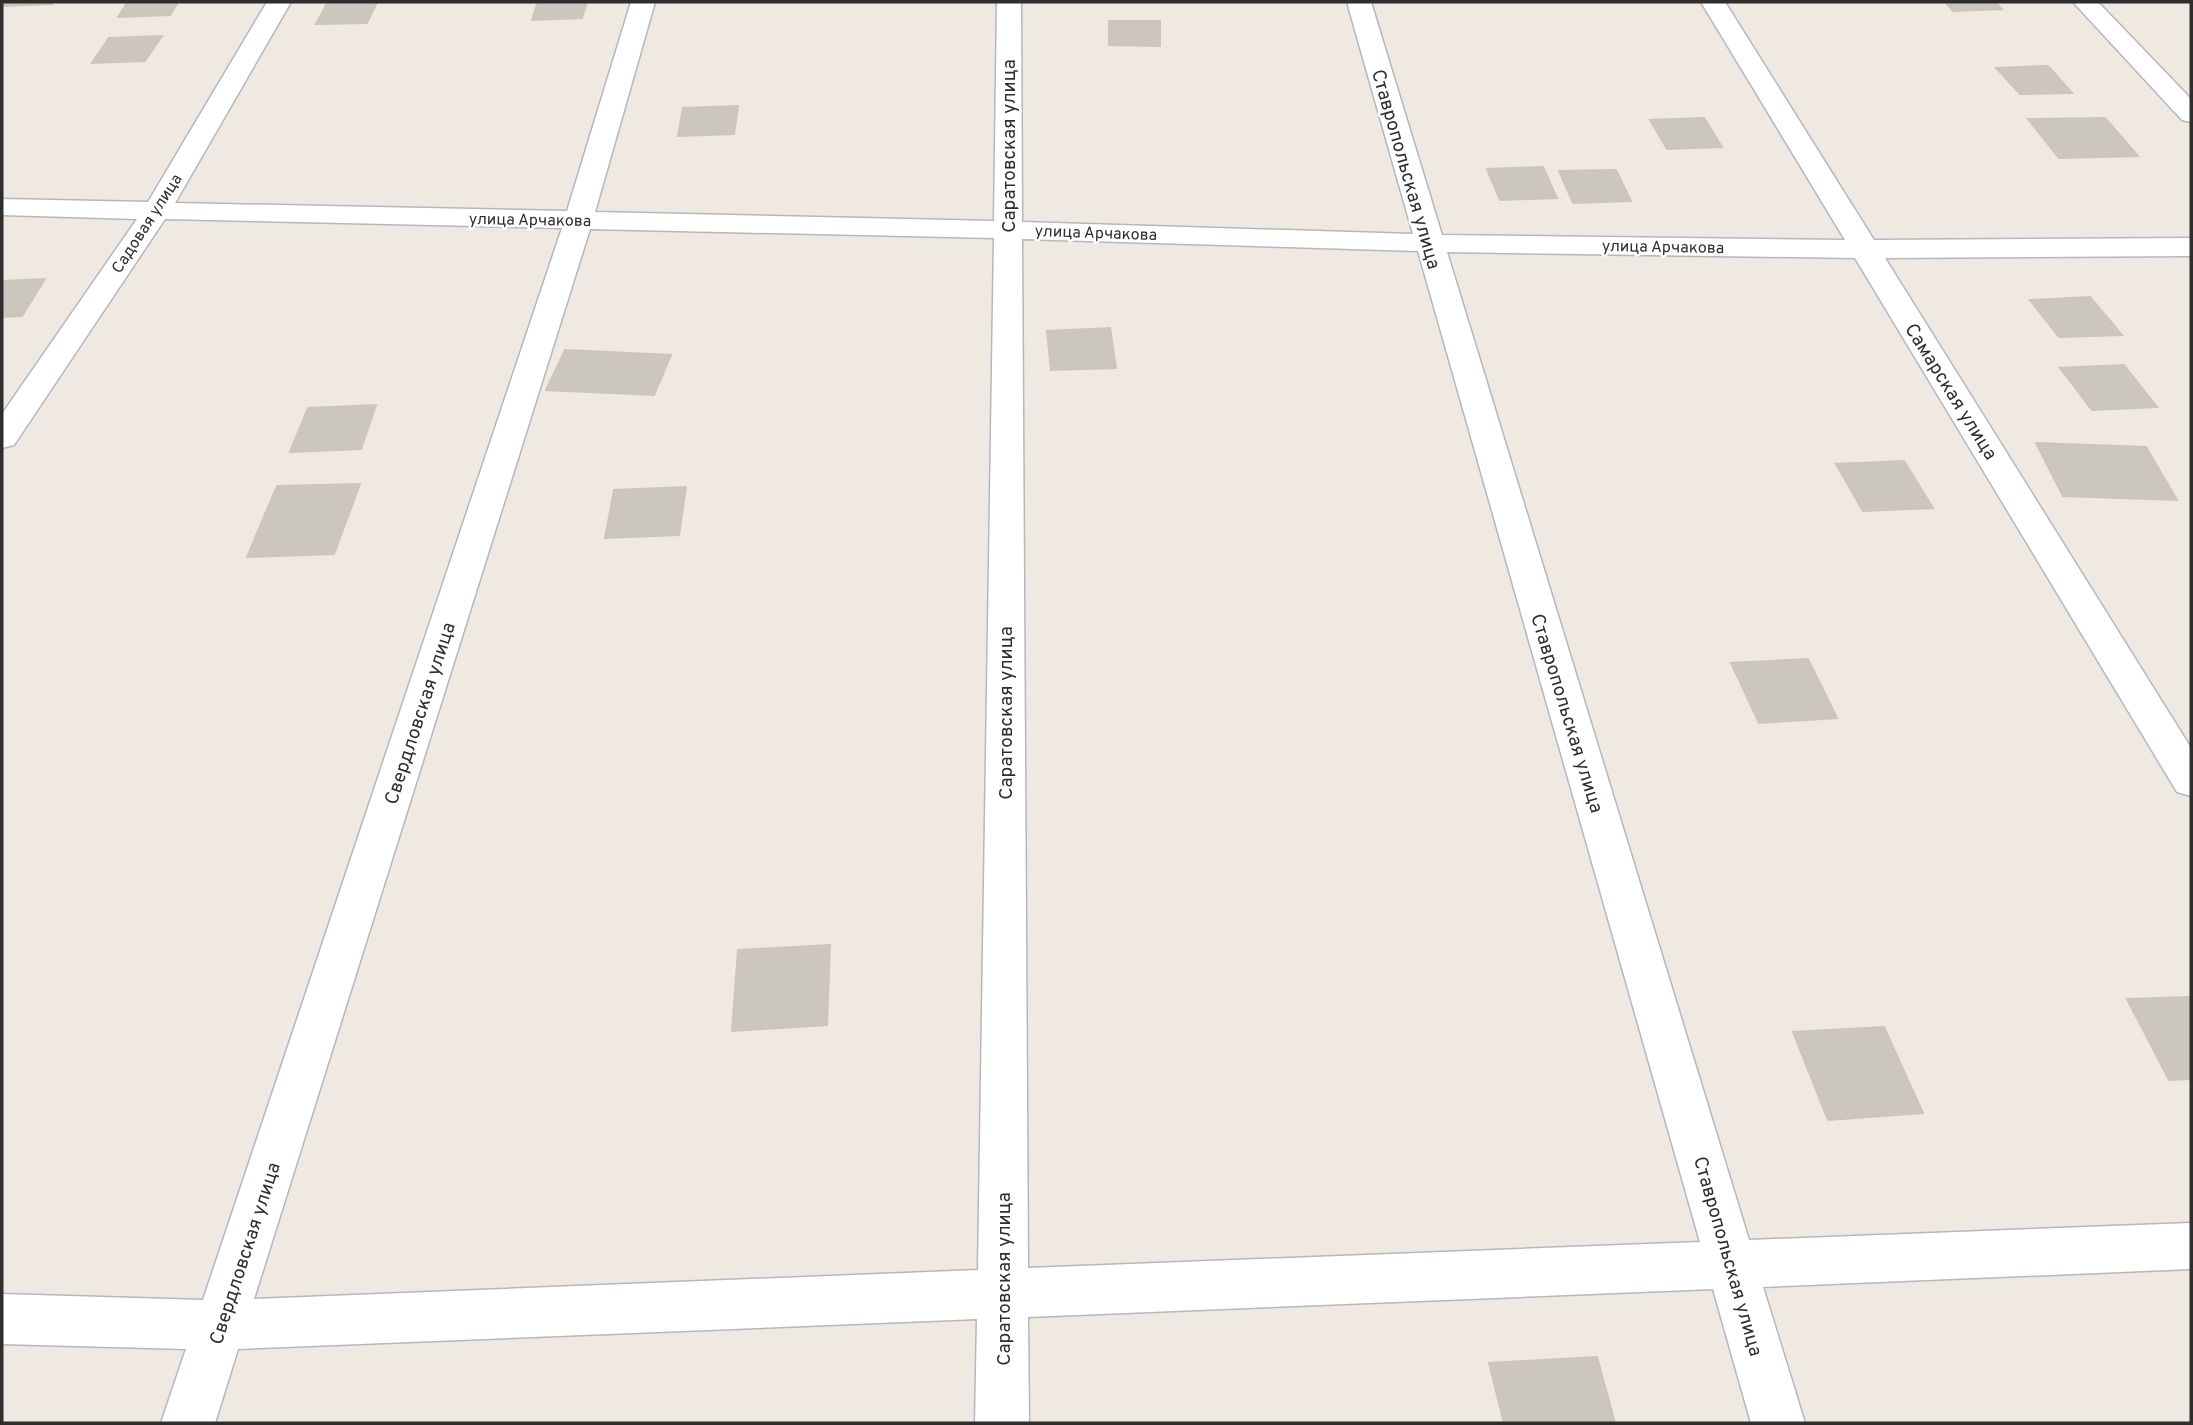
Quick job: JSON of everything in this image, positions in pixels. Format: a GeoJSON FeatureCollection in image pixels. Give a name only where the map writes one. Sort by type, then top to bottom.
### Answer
{"type":"FeatureCollection","features":[{"type":"Feature","properties":{"kind":"street","name":"Садовая улица"},"geometry":{"type":"LineString","coordinates":[[2,438],[157,210],[279,2]]}},
{"type":"Feature","properties":{"kind":"street","name":"Свердловская улица"},"geometry":{"type":"LineString","coordinates":[[188,1423],[579,220],[643,2]]}},
{"type":"Feature","properties":{"kind":"street","name":"Саратовская улица"},"geometry":{"type":"LineString","coordinates":[[1002,1423],[1009,2]]}},
{"type":"Feature","properties":{"kind":"street","name":"Ставропольская улица"},"geometry":{"type":"LineString","coordinates":[[1359,2],[1778,1423]]}},
{"type":"Feature","properties":{"kind":"street","name":"Самарская улица"},"geometry":{"type":"LineString","coordinates":[[1713,2],[2191,781]]}},
{"type":"Feature","properties":{"kind":"street"},"geometry":{"type":"LineString","coordinates":[[2085,2],[2191,114]]}},
{"type":"Feature","properties":{"kind":"street","name":"улица Арчакова"},"geometry":{"type":"LineString","coordinates":[[2,207],[1008,230],[1428,243],[1864,249],[2191,247]]}},
{"type":"Feature","properties":{"kind":"street"},"geometry":{"type":"LineString","coordinates":[[2,1319],[220,1325],[2191,1246]]}},
{"type":"Feature","properties":{"kind":"building"},"geometry":{"type":"Polygon","coordinates":[[[4,2],[54,2],[2,6],[4,2]]]}},
{"type":"Feature","properties":{"kind":"building"},"geometry":{"type":"Polygon","coordinates":[[[128,2],[178,2],[170,15],[118,17],[128,2]]]}},
{"type":"Feature","properties":{"kind":"building"},"geometry":{"type":"Polygon","coordinates":[[[328,2],[377,2],[367,23],[316,24],[328,2]]]}},
{"type":"Feature","properties":{"kind":"building"},"geometry":{"type":"Polygon","coordinates":[[[538,2],[587,2],[582,18],[532,20],[538,2]]]}},
{"type":"Feature","properties":{"kind":"building"},"geometry":{"type":"Polygon","coordinates":[[[1945,2],[1995,2],[2002,9],[1953,11],[1945,2]]]}},
{"type":"Feature","properties":{"kind":"building"},"geometry":{"type":"Polygon","coordinates":[[[1109,21],[1160,21],[1160,46],[1109,45],[1109,21]]]}},
{"type":"Feature","properties":{"kind":"building"},"geometry":{"type":"Polygon","coordinates":[[[162,36],[145,61],[92,63],[109,38],[162,36]]]}},
{"type":"Feature","properties":{"kind":"building"},"geometry":{"type":"Polygon","coordinates":[[[2048,66],[2072,93],[2020,94],[1996,68],[2048,66]]]}},
{"type":"Feature","properties":{"kind":"building"},"geometry":{"type":"Polygon","coordinates":[[[738,106],[734,134],[678,136],[683,108],[738,106]]]}},
{"type":"Feature","properties":{"kind":"building"},"geometry":{"type":"Polygon","coordinates":[[[1704,118],[1722,147],[1667,149],[1650,120],[1704,118]]]}},
{"type":"Feature","properties":{"kind":"building"},"geometry":{"type":"Polygon","coordinates":[[[2105,118],[2138,156],[2059,158],[2028,119],[2105,118]]]}},
{"type":"Feature","properties":{"kind":"building"},"geometry":{"type":"Polygon","coordinates":[[[1543,167],[1557,198],[1500,200],[1487,169],[1543,167]]]}},
{"type":"Feature","properties":{"kind":"building"},"geometry":{"type":"Polygon","coordinates":[[[1616,170],[1631,201],[1573,203],[1559,171],[1616,170]]]}},
{"type":"Feature","properties":{"kind":"building"},"geometry":{"type":"Polygon","coordinates":[[[45,279],[22,316],[2,317],[2,281],[45,279]]]}},
{"type":"Feature","properties":{"kind":"building"},"geometry":{"type":"Polygon","coordinates":[[[2090,297],[2122,335],[2059,337],[2030,300],[2090,297]]]}},
{"type":"Feature","properties":{"kind":"building"},"geometry":{"type":"Polygon","coordinates":[[[1110,328],[1116,368],[1051,370],[1047,331],[1110,328]]]}},
{"type":"Feature","properties":{"kind":"building"},"geometry":{"type":"Polygon","coordinates":[[[565,350],[671,355],[654,395],[546,390],[565,350]]]}},
{"type":"Feature","properties":{"kind":"building"},"geometry":{"type":"Polygon","coordinates":[[[2124,365],[2157,407],[2092,410],[2060,368],[2124,365]]]}},
{"type":"Feature","properties":{"kind":"building"},"geometry":{"type":"Polygon","coordinates":[[[376,405],[361,449],[290,452],[308,408],[376,405]]]}},
{"type":"Feature","properties":{"kind":"building"},"geometry":{"type":"Polygon","coordinates":[[[2036,443],[2146,447],[2177,500],[2063,496],[2036,443]]]}},
{"type":"Feature","properties":{"kind":"building"},"geometry":{"type":"Polygon","coordinates":[[[1904,461],[1933,508],[1863,511],[1836,464],[1904,461]]]}},
{"type":"Feature","properties":{"kind":"building"},"geometry":{"type":"Polygon","coordinates":[[[360,484],[334,554],[247,557],[277,486],[360,484]]]}},
{"type":"Feature","properties":{"kind":"building"},"geometry":{"type":"Polygon","coordinates":[[[686,487],[679,535],[605,538],[614,490],[686,487]]]}},
{"type":"Feature","properties":{"kind":"building"},"geometry":{"type":"Polygon","coordinates":[[[1808,659],[1837,718],[1759,723],[1731,663],[1808,659]]]}},
{"type":"Feature","properties":{"kind":"building"},"geometry":{"type":"Polygon","coordinates":[[[830,945],[827,1025],[732,1031],[738,950],[830,945]]]}},
{"type":"Feature","properties":{"kind":"building"},"geometry":{"type":"Polygon","coordinates":[[[2191,997],[2191,1079],[2169,1080],[2127,999],[2191,997]]]}},
{"type":"Feature","properties":{"kind":"building"},"geometry":{"type":"Polygon","coordinates":[[[1884,1027],[1923,1113],[1828,1120],[1793,1032],[1884,1027]]]}},
{"type":"Feature","properties":{"kind":"building"},"geometry":{"type":"Polygon","coordinates":[[[1597,1357],[1615,1423],[1504,1423],[1489,1363],[1597,1357]]]}}]}
